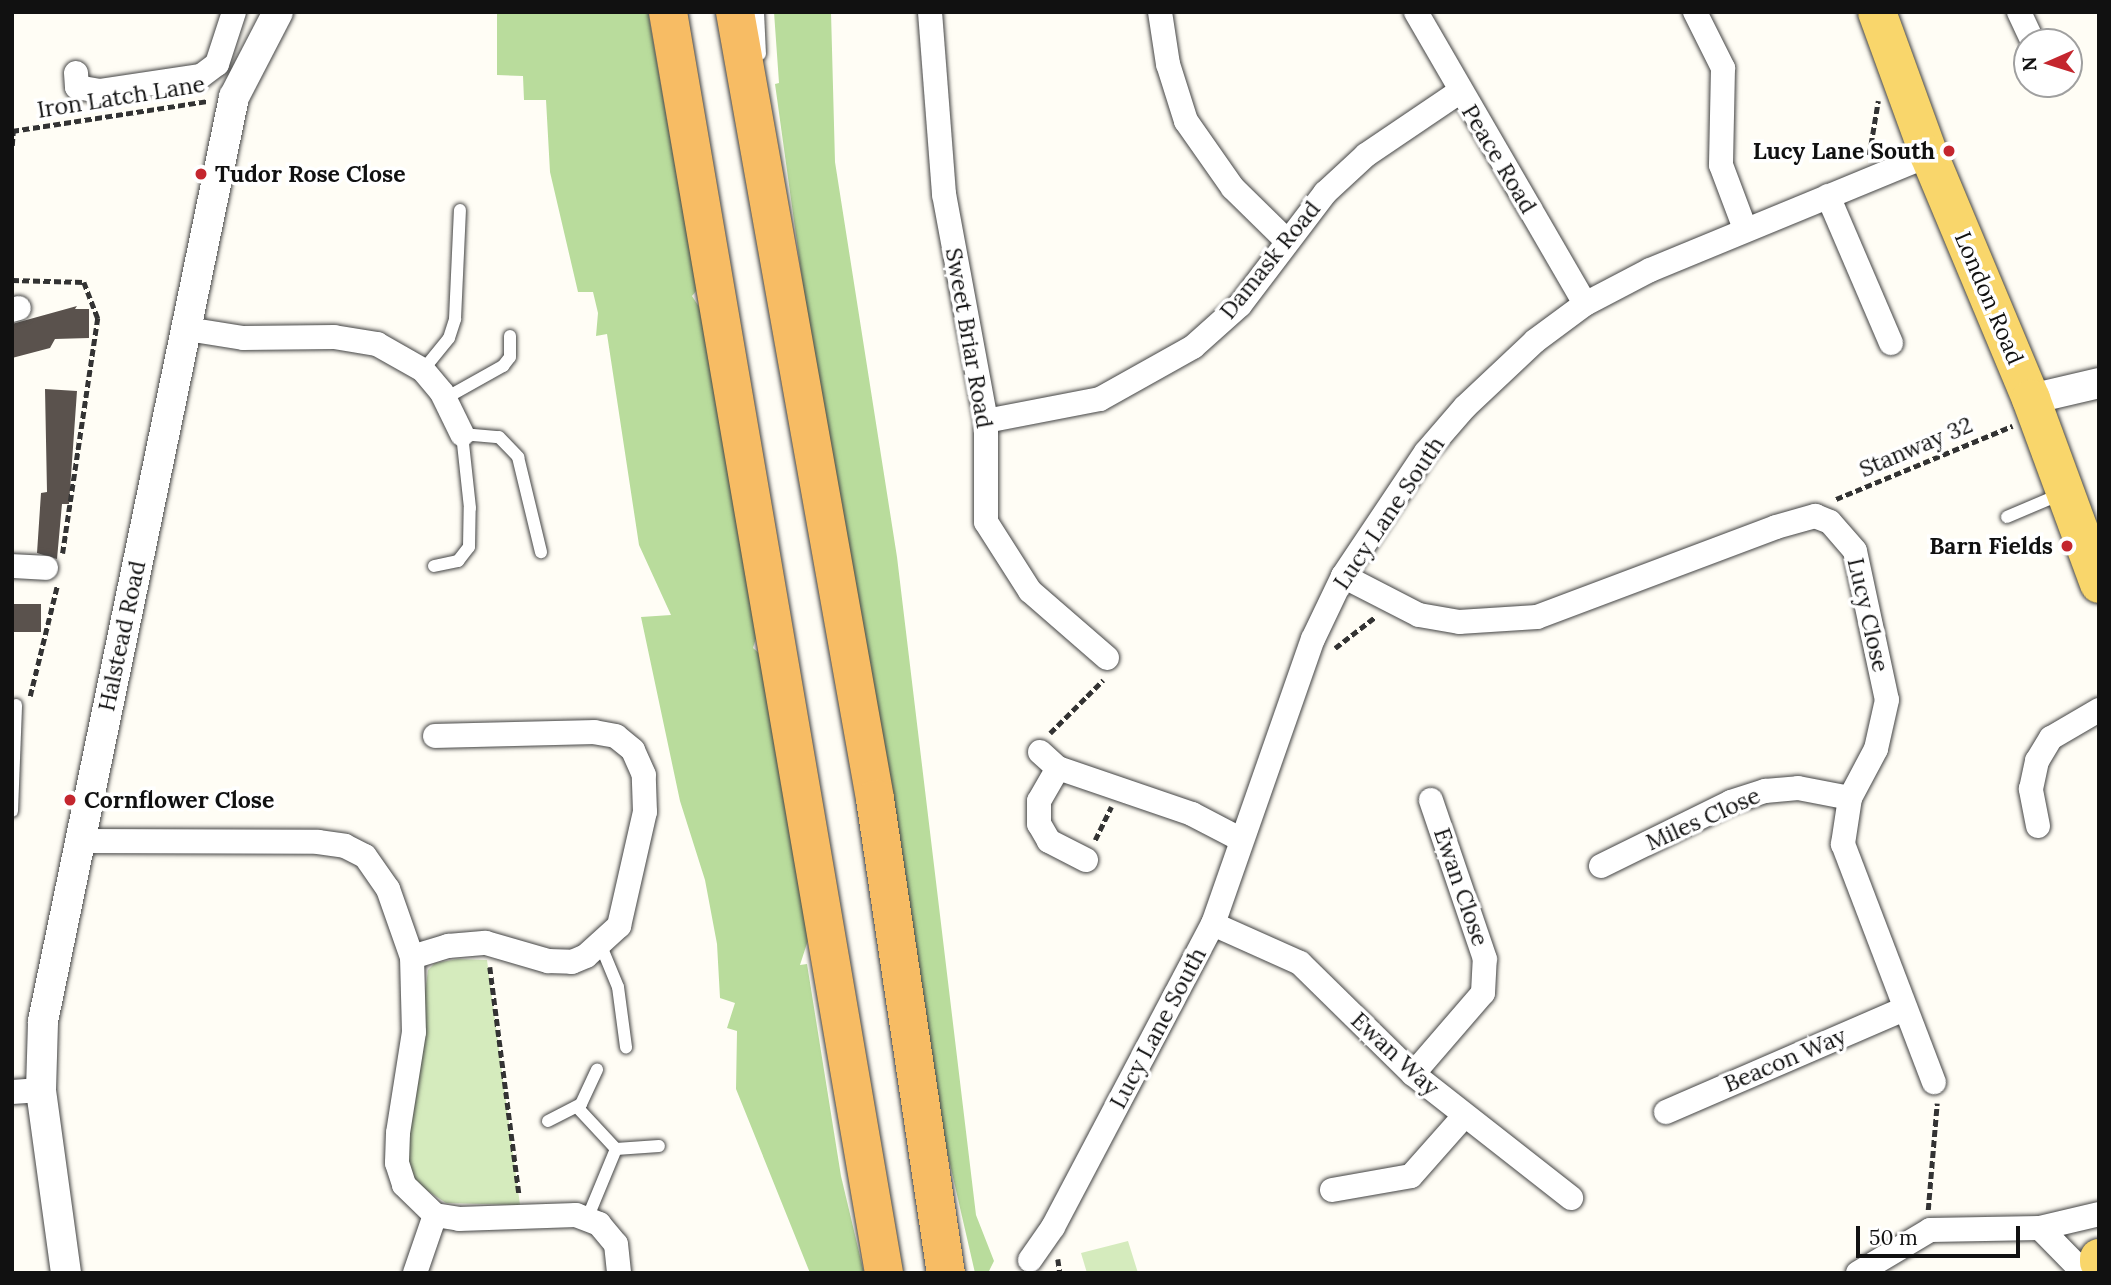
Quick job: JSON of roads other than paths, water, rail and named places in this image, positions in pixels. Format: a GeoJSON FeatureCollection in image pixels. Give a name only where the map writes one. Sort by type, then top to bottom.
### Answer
{"type":"FeatureCollection","features":[{"type":"Feature","properties":{"kind":"highway"},"geometry":{"type":"LineString","coordinates":[[668,12],[884,1273]]}},
{"type":"Feature","properties":{"kind":"highway"},"geometry":{"type":"LineString","coordinates":[[735,12],[875,799],[946,1273]]}},
{"type":"Feature","properties":{"kind":"main road","name":"London Road"},"geometry":{"type":"LineString","coordinates":[[1877,12],[1929,155],[2033,408],[2099,584]]}},
{"type":"Feature","properties":{"kind":"street"},"geometry":{"type":"LineString","coordinates":[[76,74],[76,87],[99,91],[201,76],[218,64],[234,12]]}},
{"type":"Feature","properties":{"kind":"street","name":"Halstead Road"},"geometry":{"type":"LineString","coordinates":[[66,1273],[27,1091],[234,97],[278,12]]}},
{"type":"Feature","properties":{"kind":"street","name":"Sweet Briar Road"},"geometry":{"type":"LineString","coordinates":[[930,12],[944,194],[986,421],[986,522],[1030,591],[1107,658]]}},
{"type":"Feature","properties":{"kind":"street"},"geometry":{"type":"LineString","coordinates":[[1160,12],[1168,64],[1186,121],[1233,188],[1287,242]]}},
{"type":"Feature","properties":{"kind":"street","name":"Peace Road"},"geometry":{"type":"LineString","coordinates":[[1416,12],[1459,92],[1585,304]]}},
{"type":"Feature","properties":{"kind":"street"},"geometry":{"type":"LineString","coordinates":[[1695,12],[1723,68],[1721,165],[1745,229]]}},
{"type":"Feature","properties":{"kind":"street"},"geometry":{"type":"LineString","coordinates":[[2019,12],[2026,28]]}},
{"type":"Feature","properties":{"kind":"street","name":"Damask Road"},"geometry":{"type":"LineString","coordinates":[[986,421],[1100,399],[1135,383],[1193,347],[1240,306],[1325,194],[1366,155],[1459,92]]}},
{"type":"Feature","properties":{"kind":"street","name":"Lucy Lane South"},"geometry":{"type":"LineString","coordinates":[[1030,1260],[1053,1227],[1213,924],[1301,674],[1343,576],[1426,452],[1465,407],[1535,341],[1585,304],[1745,229],[1929,155]]}},
{"type":"Feature","properties":{"kind":"street"},"geometry":{"type":"LineString","coordinates":[[1828,196],[1891,343]]}},
{"type":"Feature","properties":{"kind":"street"},"geometry":{"type":"LineString","coordinates":[[187,329],[243,338],[334,337],[377,344],[422,370],[444,399],[461,434]]}},
{"type":"Feature","properties":{"kind":"street"},"geometry":{"type":"LineString","coordinates":[[2033,408],[2099,383]]}},
{"type":"Feature","properties":{"kind":"street","name":"Lucy Close"},"geometry":{"type":"LineString","coordinates":[[1343,576],[1419,615],[1459,622],[1537,617],[1815,516],[1830,522],[1855,551],[1887,701],[1876,749],[1850,798],[1843,844],[1934,1082]]}},
{"type":"Feature","properties":{"kind":"street"},"geometry":{"type":"LineString","coordinates":[[12,566],[56,569]]}},
{"type":"Feature","properties":{"kind":"street"},"geometry":{"type":"LineString","coordinates":[[2038,826],[2031,789],[2037,761],[2051,738],[2099,710]]}},
{"type":"Feature","properties":{"kind":"street"},"geometry":{"type":"LineString","coordinates":[[412,957],[448,946],[486,943],[548,961],[572,962],[601,946],[619,926],[645,812],[644,775],[633,750],[616,736],[594,732],[435,736]]}},
{"type":"Feature","properties":{"kind":"street"},"geometry":{"type":"LineString","coordinates":[[1086,860],[1049,841],[1039,824],[1039,801],[1049,760],[1192,814],[1242,840]]}},
{"type":"Feature","properties":{"kind":"street","name":"Miles Close"},"geometry":{"type":"LineString","coordinates":[[1601,866],[1731,802],[1765,791],[1798,788],[1850,798]]}},
{"type":"Feature","properties":{"kind":"street","name":"Ewan Close"},"geometry":{"type":"LineString","coordinates":[[1413,1074],[1483,993],[1485,959],[1431,800]]}},
{"type":"Feature","properties":{"kind":"street"},"geometry":{"type":"LineString","coordinates":[[80,841],[318,842],[345,846],[365,856],[378,873],[412,957],[414,1032],[397,1163],[404,1185],[435,1215],[458,1219],[576,1215],[587,1219],[599,1224],[616,1244],[619,1273]]}},
{"type":"Feature","properties":{"kind":"street","name":"Ewan Way"},"geometry":{"type":"LineString","coordinates":[[1213,924],[1300,963],[1413,1074],[1571,1198]]}},
{"type":"Feature","properties":{"kind":"street","name":"Beacon Way"},"geometry":{"type":"LineString","coordinates":[[1666,1111],[1905,1009]]}},
{"type":"Feature","properties":{"kind":"street"},"geometry":{"type":"LineString","coordinates":[[1332,1190],[1411,1176],[1464,1116]]}},
{"type":"Feature","properties":{"kind":"street"},"geometry":{"type":"LineString","coordinates":[[1858,1273],[1930,1230],[2040,1228],[2099,1213]]}},
{"type":"Feature","properties":{"kind":"street"},"geometry":{"type":"LineString","coordinates":[[415,1273],[435,1215]]}},
{"type":"Feature","properties":{"kind":"street"},"geometry":{"type":"LineString","coordinates":[[2040,1228],[2084,1273]]}},
{"type":"Feature","properties":{"kind":"lane"},"geometry":{"type":"LineString","coordinates":[[758,12],[769,200]]}},
{"type":"Feature","properties":{"kind":"lane"},"geometry":{"type":"LineString","coordinates":[[422,370],[449,338],[455,320],[460,210]]}},
{"type":"Feature","properties":{"kind":"lane"},"geometry":{"type":"LineString","coordinates":[[444,399],[503,366],[510,357],[510,336]]}},
{"type":"Feature","properties":{"kind":"lane"},"geometry":{"type":"LineString","coordinates":[[434,566],[457,561],[469,547],[470,508],[461,434],[499,437],[518,457],[541,552]]}},
{"type":"Feature","properties":{"kind":"lane"},"geometry":{"type":"LineString","coordinates":[[2007,517],[2064,492]]}},
{"type":"Feature","properties":{"kind":"lane"},"geometry":{"type":"LineString","coordinates":[[12,811],[14,760],[23,703]]}},
{"type":"Feature","properties":{"kind":"lane"},"geometry":{"type":"LineString","coordinates":[[601,946],[618,987],[626,1047]]}},
{"type":"Feature","properties":{"kind":"lane"},"geometry":{"type":"LineString","coordinates":[[548,1121],[577,1107],[592,1087],[597,1070]]}},
{"type":"Feature","properties":{"kind":"lane"},"geometry":{"type":"LineString","coordinates":[[577,1107],[617,1149]]}},
{"type":"Feature","properties":{"kind":"lane"},"geometry":{"type":"LineString","coordinates":[[617,1149],[659,1146]]}},
{"type":"Feature","properties":{"kind":"lane"},"geometry":{"type":"LineString","coordinates":[[587,1219],[617,1149]]}},
{"type":"Feature","properties":{"kind":"place","name":"Lucy Lane South"},"geometry":{"type":"Point","coordinates":[1949,151]}},
{"type":"Feature","properties":{"kind":"place","name":"Tudor Rose Close"},"geometry":{"type":"Point","coordinates":[201,174]}},
{"type":"Feature","properties":{"kind":"place","name":"Barn Fields"},"geometry":{"type":"Point","coordinates":[2067,546]}},
{"type":"Feature","properties":{"kind":"place","name":"Cornflower Close"},"geometry":{"type":"Point","coordinates":[70,800]}}]}
